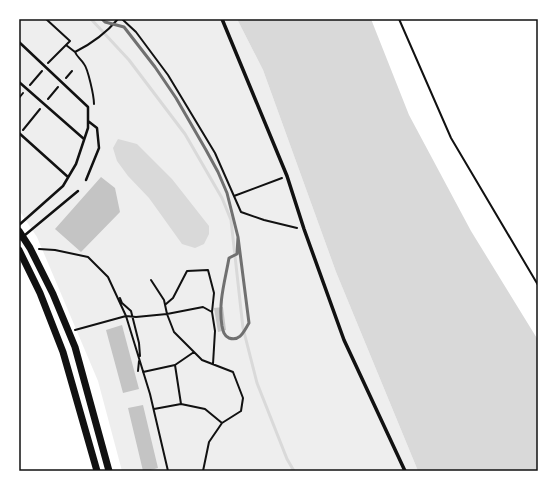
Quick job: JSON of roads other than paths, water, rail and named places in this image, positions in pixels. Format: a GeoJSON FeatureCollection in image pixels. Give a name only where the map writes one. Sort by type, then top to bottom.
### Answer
{"type":"FeatureCollection","features":[{"type":"Feature","properties":{"kind":"main road"},"geometry":{"type":"LineString","coordinates":[[20,236],[30,248],[53,294],[75,347],[109,471]]}},
{"type":"Feature","properties":{"kind":"main road"},"geometry":{"type":"LineString","coordinates":[[19,250],[40,293],[63,352],[97,471]]}},
{"type":"Feature","properties":{"kind":"street"},"geometry":{"type":"LineString","coordinates":[[222,19],[287,176],[304,229],[344,340],[405,471]]}},
{"type":"Feature","properties":{"kind":"lane"},"geometry":{"type":"LineString","coordinates":[[19,42],[88,107],[88,128],[76,164],[63,186],[19,225]]}},
{"type":"Feature","properties":{"kind":"lane"},"geometry":{"type":"LineString","coordinates":[[19,82],[84,139]]}},
{"type":"Feature","properties":{"kind":"lane"},"geometry":{"type":"LineString","coordinates":[[86,180],[99,148],[97,128],[88,120]]}},
{"type":"Feature","properties":{"kind":"lane"},"geometry":{"type":"LineString","coordinates":[[19,133],[68,177]]}},
{"type":"Feature","properties":{"kind":"lane"},"geometry":{"type":"LineString","coordinates":[[20,236],[78,191]]}},
{"type":"Feature","properties":{"kind":"waterway"},"geometry":{"type":"LineString","coordinates":[[91,19],[129,60],[185,134],[222,198],[231,220],[243,328],[257,383],[287,459],[294,471]]}},
{"type":"Feature","properties":{"kind":"railway"},"geometry":{"type":"LineString","coordinates":[[102,19],[105,22],[124,27],[155,67],[176,98],[206,150],[227,193],[238,237],[249,323],[241,335],[233,339],[227,337],[223,331],[221,309],[222,292],[229,258],[237,254],[238,237]]}}]}
